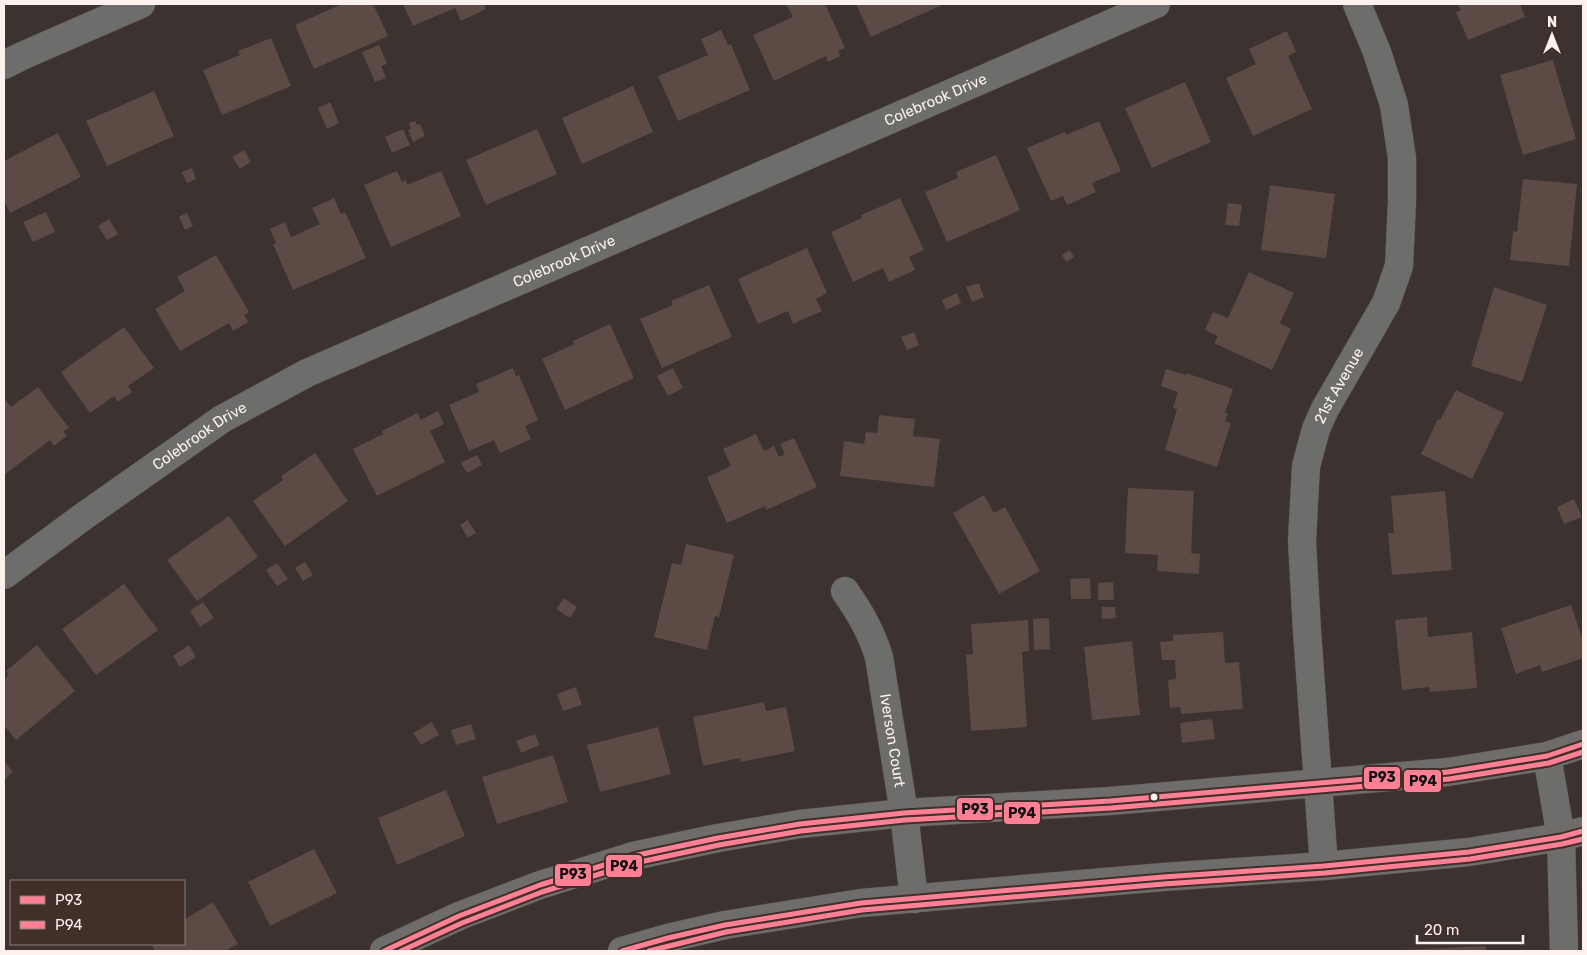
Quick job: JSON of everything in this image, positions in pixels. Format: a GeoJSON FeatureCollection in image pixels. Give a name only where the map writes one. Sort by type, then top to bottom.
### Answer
{"type":"FeatureCollection","features":[{"type":"Feature","properties":{"kind":"main road"},"geometry":{"type":"LineString","coordinates":[[384,951],[459,916],[540,885],[633,856],[718,838],[800,824],[904,813],[1110,801],[1448,772],[1546,756],[1583,744]]}},
{"type":"Feature","properties":{"kind":"main road"},"geometry":{"type":"LineString","coordinates":[[622,951],[725,925],[861,904],[1163,877],[1324,866],[1469,852],[1572,834]]}},
{"type":"Feature","properties":{"kind":"street"},"geometry":{"type":"LineString","coordinates":[[4,65],[141,4]]}},
{"type":"Feature","properties":{"kind":"street","name":"Colebrook Drive"},"geometry":{"type":"LineString","coordinates":[[4,574],[222,419],[307,373],[1156,4]]}},
{"type":"Feature","properties":{"kind":"street","name":"21st Avenue"},"geometry":{"type":"LineString","coordinates":[[1324,866],[1302,541],[1306,466],[1316,429],[1325,409],[1386,303],[1398,266],[1402,202],[1402,158],[1392,98],[1377,52],[1357,4]]}},
{"type":"Feature","properties":{"kind":"street","name":"Iverson Court"},"geometry":{"type":"LineString","coordinates":[[846,591],[873,635],[879,657],[904,813],[914,899]]}},
{"type":"Feature","properties":{"kind":"street"},"geometry":{"type":"LineString","coordinates":[[1546,756],[1572,834],[1564,951]]}},
{"type":"Feature","properties":{"kind":"building"},"geometry":{"type":"Polygon","coordinates":[[[342,4],[373,4],[388,36],[314,69],[295,25],[342,4]]]}},
{"type":"Feature","properties":{"kind":"building"},"geometry":{"type":"Polygon","coordinates":[[[403,4],[484,4],[486,9],[461,21],[455,8],[413,26],[403,4]]]}},
{"type":"Feature","properties":{"kind":"building"},"geometry":{"type":"Polygon","coordinates":[[[786,4],[825,4],[845,48],[838,51],[840,56],[828,62],[826,56],[774,81],[753,35],[793,17],[786,4]]]}},
{"type":"Feature","properties":{"kind":"building"},"geometry":{"type":"Polygon","coordinates":[[[856,4],[941,4],[942,5],[871,37],[856,4]]]}},
{"type":"Feature","properties":{"kind":"building"},"geometry":{"type":"Polygon","coordinates":[[[1458,4],[1520,4],[1525,17],[1468,40],[1456,12],[1461,10],[1458,4]]]}},
{"type":"Feature","properties":{"kind":"building"},"geometry":{"type":"Polygon","coordinates":[[[721,30],[728,45],[731,44],[750,90],[678,121],[658,76],[708,55],[701,39],[721,30]]]}},
{"type":"Feature","properties":{"kind":"building"},"geometry":{"type":"Polygon","coordinates":[[[1287,31],[1296,52],[1288,56],[1312,109],[1253,136],[1226,78],[1256,64],[1249,49],[1287,31]]]}},
{"type":"Feature","properties":{"kind":"building"},"geometry":{"type":"Polygon","coordinates":[[[271,38],[291,86],[222,115],[203,70],[240,55],[238,51],[271,38]]]}},
{"type":"Feature","properties":{"kind":"building"},"geometry":{"type":"Polygon","coordinates":[[[379,45],[387,64],[381,66],[386,78],[375,82],[362,52],[379,45]]]}},
{"type":"Feature","properties":{"kind":"building"},"geometry":{"type":"Polygon","coordinates":[[[1553,60],[1576,139],[1523,155],[1500,75],[1553,60]]]}},
{"type":"Feature","properties":{"kind":"building"},"geometry":{"type":"Polygon","coordinates":[[[1185,82],[1211,142],[1152,168],[1125,108],[1185,82]]]}},
{"type":"Feature","properties":{"kind":"building"},"geometry":{"type":"Polygon","coordinates":[[[633,86],[653,132],[582,164],[562,118],[633,86]]]}},
{"type":"Feature","properties":{"kind":"building"},"geometry":{"type":"Polygon","coordinates":[[[154,91],[174,136],[107,166],[86,121],[154,91]]]}},
{"type":"Feature","properties":{"kind":"building"},"geometry":{"type":"Polygon","coordinates":[[[330,102],[339,123],[327,129],[318,108],[330,102]]]}},
{"type":"Feature","properties":{"kind":"building"},"geometry":{"type":"Polygon","coordinates":[[[415,121],[417,125],[420,124],[425,136],[413,142],[408,130],[411,129],[409,123],[415,121]]]}},
{"type":"Feature","properties":{"kind":"building"},"geometry":{"type":"Polygon","coordinates":[[[1099,121],[1121,171],[1092,183],[1096,192],[1067,205],[1063,196],[1051,201],[1027,148],[1065,132],[1066,135],[1099,121]]]}},
{"type":"Feature","properties":{"kind":"building"},"geometry":{"type":"Polygon","coordinates":[[[403,129],[410,145],[392,153],[385,137],[403,129]]]}},
{"type":"Feature","properties":{"kind":"building"},"geometry":{"type":"Polygon","coordinates":[[[537,129],[557,174],[486,205],[466,160],[537,129]]]}},
{"type":"Feature","properties":{"kind":"building"},"geometry":{"type":"Polygon","coordinates":[[[58,133],[81,177],[10,213],[4,201],[4,161],[58,133]]]}},
{"type":"Feature","properties":{"kind":"building"},"geometry":{"type":"Polygon","coordinates":[[[244,150],[251,162],[240,169],[232,157],[244,150]]]}},
{"type":"Feature","properties":{"kind":"building"},"geometry":{"type":"Polygon","coordinates":[[[996,155],[1020,210],[947,242],[925,192],[958,178],[956,172],[996,155]]]}},
{"type":"Feature","properties":{"kind":"building"},"geometry":{"type":"Polygon","coordinates":[[[192,168],[196,179],[187,183],[182,172],[192,168]]]}},
{"type":"Feature","properties":{"kind":"building"},"geometry":{"type":"Polygon","coordinates":[[[397,171],[402,182],[406,180],[407,185],[441,171],[461,216],[391,247],[364,185],[397,171]]]}},
{"type":"Feature","properties":{"kind":"building"},"geometry":{"type":"Polygon","coordinates":[[[1523,179],[1577,184],[1569,266],[1510,260],[1513,231],[1517,232],[1523,179]]]}},
{"type":"Feature","properties":{"kind":"building"},"geometry":{"type":"Polygon","coordinates":[[[1270,185],[1335,194],[1326,258],[1261,250],[1270,185]]]}},
{"type":"Feature","properties":{"kind":"building"},"geometry":{"type":"Polygon","coordinates":[[[334,198],[341,214],[345,212],[366,258],[293,290],[273,244],[276,243],[270,229],[285,222],[291,237],[320,224],[312,208],[334,198]]]}},
{"type":"Feature","properties":{"kind":"building"},"geometry":{"type":"Polygon","coordinates":[[[900,198],[924,250],[909,257],[915,270],[889,282],[883,268],[853,282],[831,232],[862,218],[861,215],[900,198]]]}},
{"type":"Feature","properties":{"kind":"building"},"geometry":{"type":"Polygon","coordinates":[[[1228,203],[1242,205],[1239,226],[1225,225],[1228,203]]]}},
{"type":"Feature","properties":{"kind":"building"},"geometry":{"type":"Polygon","coordinates":[[[46,212],[55,232],[33,242],[23,222],[46,212]]]}},
{"type":"Feature","properties":{"kind":"building"},"geometry":{"type":"Polygon","coordinates":[[[187,213],[193,226],[185,230],[179,217],[187,213]]]}},
{"type":"Feature","properties":{"kind":"building"},"geometry":{"type":"Polygon","coordinates":[[[109,219],[118,234],[107,240],[98,226],[109,219]]]}},
{"type":"Feature","properties":{"kind":"building"},"geometry":{"type":"Polygon","coordinates":[[[807,248],[827,293],[816,299],[822,311],[793,324],[788,311],[758,324],[738,279],[807,248]]]}},
{"type":"Feature","properties":{"kind":"building"},"geometry":{"type":"Polygon","coordinates":[[[1070,250],[1074,257],[1066,262],[1062,255],[1070,250]]]}},
{"type":"Feature","properties":{"kind":"building"},"geometry":{"type":"Polygon","coordinates":[[[216,255],[249,312],[244,315],[248,322],[233,331],[229,323],[180,351],[155,309],[185,291],[177,277],[216,255]]]}},
{"type":"Feature","properties":{"kind":"building"},"geometry":{"type":"Polygon","coordinates":[[[1249,272],[1294,293],[1280,323],[1291,329],[1272,370],[1214,343],[1218,336],[1205,330],[1213,312],[1228,318],[1249,272]]]}},
{"type":"Feature","properties":{"kind":"building"},"geometry":{"type":"Polygon","coordinates":[[[979,283],[984,297],[972,302],[966,287],[979,283]]]}},
{"type":"Feature","properties":{"kind":"building"},"geometry":{"type":"Polygon","coordinates":[[[709,285],[732,337],[662,368],[640,319],[673,305],[671,301],[709,285]]]}},
{"type":"Feature","properties":{"kind":"building"},"geometry":{"type":"Polygon","coordinates":[[[1494,287],[1547,305],[1522,382],[1471,366],[1494,287]]]}},
{"type":"Feature","properties":{"kind":"building"},"geometry":{"type":"Polygon","coordinates":[[[957,293],[961,303],[946,310],[942,300],[957,293]]]}},
{"type":"Feature","properties":{"kind":"building"},"geometry":{"type":"Polygon","coordinates":[[[610,324],[634,378],[565,410],[542,359],[574,344],[573,341],[610,324]]]}},
{"type":"Feature","properties":{"kind":"building"},"geometry":{"type":"Polygon","coordinates":[[[124,327],[154,368],[128,386],[132,392],[118,402],[114,396],[90,413],[61,372],[124,327]]]}},
{"type":"Feature","properties":{"kind":"building"},"geometry":{"type":"Polygon","coordinates":[[[914,332],[919,345],[907,350],[901,337],[914,332]]]}},
{"type":"Feature","properties":{"kind":"building"},"geometry":{"type":"Polygon","coordinates":[[[513,368],[516,376],[519,375],[538,420],[525,426],[531,439],[500,453],[494,440],[469,451],[449,405],[479,392],[476,384],[513,368]]]}},
{"type":"Feature","properties":{"kind":"building"},"geometry":{"type":"Polygon","coordinates":[[[673,368],[683,388],[668,396],[657,376],[673,368]]]}},
{"type":"Feature","properties":{"kind":"building"},"geometry":{"type":"Polygon","coordinates":[[[1166,369],[1186,375],[1186,373],[1233,389],[1225,413],[1228,413],[1225,421],[1231,423],[1217,467],[1165,450],[1177,409],[1173,408],[1178,392],[1161,386],[1166,369]]]}},
{"type":"Feature","properties":{"kind":"building"},"geometry":{"type":"Polygon","coordinates":[[[38,387],[69,428],[63,431],[67,436],[54,446],[50,440],[4,475],[4,398],[11,407],[38,387]]]}},
{"type":"Feature","properties":{"kind":"building"},"geometry":{"type":"Polygon","coordinates":[[[1456,390],[1504,413],[1472,479],[1421,454],[1438,419],[1440,420],[1456,390]]]}},
{"type":"Feature","properties":{"kind":"building"},"geometry":{"type":"Polygon","coordinates":[[[438,411],[444,424],[430,431],[445,462],[377,496],[353,449],[383,434],[382,431],[417,413],[421,420],[438,411]]]}},
{"type":"Feature","properties":{"kind":"building"},"geometry":{"type":"Polygon","coordinates":[[[879,415],[915,419],[913,436],[940,439],[934,487],[840,476],[844,441],[864,444],[866,432],[877,433],[879,415]]]}},
{"type":"Feature","properties":{"kind":"building"},"geometry":{"type":"Polygon","coordinates":[[[756,434],[764,451],[774,446],[779,457],[785,454],[780,444],[794,438],[817,487],[766,510],[765,506],[727,523],[707,477],[731,466],[723,449],[756,434]]]}},
{"type":"Feature","properties":{"kind":"building"},"geometry":{"type":"Polygon","coordinates":[[[315,453],[348,501],[285,546],[253,501],[283,480],[281,476],[315,453]]]}},
{"type":"Feature","properties":{"kind":"building"},"geometry":{"type":"Polygon","coordinates":[[[477,455],[482,465],[467,473],[461,463],[477,455]]]}},
{"type":"Feature","properties":{"kind":"building"},"geometry":{"type":"Polygon","coordinates":[[[1128,488],[1194,491],[1191,553],[1200,554],[1199,574],[1157,571],[1158,555],[1125,553],[1128,488]]]}},
{"type":"Feature","properties":{"kind":"building"},"geometry":{"type":"Polygon","coordinates":[[[1445,491],[1452,570],[1392,575],[1388,533],[1394,533],[1391,496],[1445,491]]]}},
{"type":"Feature","properties":{"kind":"building"},"geometry":{"type":"Polygon","coordinates":[[[984,495],[994,513],[1005,507],[1040,571],[999,594],[953,513],[984,495]]]}},
{"type":"Feature","properties":{"kind":"building"},"geometry":{"type":"Polygon","coordinates":[[[1574,499],[1582,517],[1564,524],[1557,507],[1574,499]]]}},
{"type":"Feature","properties":{"kind":"building"},"geometry":{"type":"Polygon","coordinates":[[[229,516],[258,557],[197,601],[167,560],[229,516]]]}},
{"type":"Feature","properties":{"kind":"building"},"geometry":{"type":"Polygon","coordinates":[[[468,520],[476,533],[468,538],[460,525],[468,520]]]}},
{"type":"Feature","properties":{"kind":"building"},"geometry":{"type":"Polygon","coordinates":[[[686,544],[734,555],[719,617],[715,616],[707,650],[654,637],[672,563],[681,565],[686,544]]]}},
{"type":"Feature","properties":{"kind":"building"},"geometry":{"type":"Polygon","coordinates":[[[305,562],[313,575],[303,581],[295,568],[305,562]]]}},
{"type":"Feature","properties":{"kind":"building"},"geometry":{"type":"Polygon","coordinates":[[[277,563],[288,579],[277,586],[266,570],[277,563]]]}},
{"type":"Feature","properties":{"kind":"building"},"geometry":{"type":"Polygon","coordinates":[[[1090,578],[1091,599],[1071,599],[1070,579],[1090,578]]]}},
{"type":"Feature","properties":{"kind":"building"},"geometry":{"type":"Polygon","coordinates":[[[1113,582],[1114,600],[1098,600],[1098,583],[1113,582]]]}},
{"type":"Feature","properties":{"kind":"building"},"geometry":{"type":"Polygon","coordinates":[[[124,584],[158,630],[96,675],[62,629],[124,584]]]}},
{"type":"Feature","properties":{"kind":"building"},"geometry":{"type":"Polygon","coordinates":[[[564,598],[577,607],[570,618],[556,609],[564,598]]]}},
{"type":"Feature","properties":{"kind":"building"},"geometry":{"type":"Polygon","coordinates":[[[203,602],[214,618],[200,627],[190,611],[203,602]]]}},
{"type":"Feature","properties":{"kind":"building"},"geometry":{"type":"Polygon","coordinates":[[[1571,605],[1583,641],[1583,658],[1542,672],[1540,665],[1516,674],[1501,628],[1571,605]]]}},
{"type":"Feature","properties":{"kind":"building"},"geometry":{"type":"Polygon","coordinates":[[[1102,607],[1115,607],[1116,618],[1102,619],[1102,607]]]}},
{"type":"Feature","properties":{"kind":"building"},"geometry":{"type":"Polygon","coordinates":[[[1427,617],[1428,637],[1472,632],[1477,688],[1430,692],[1429,687],[1402,690],[1395,620],[1427,617]]]}},
{"type":"Feature","properties":{"kind":"building"},"geometry":{"type":"Polygon","coordinates":[[[1049,618],[1050,649],[1034,650],[1033,619],[1049,618]]]}},
{"type":"Feature","properties":{"kind":"building"},"geometry":{"type":"Polygon","coordinates":[[[1028,620],[1029,651],[1022,652],[1027,727],[971,731],[966,655],[973,654],[971,624],[1028,620]]]}},
{"type":"Feature","properties":{"kind":"building"},"geometry":{"type":"Polygon","coordinates":[[[1223,632],[1225,663],[1239,662],[1243,709],[1181,714],[1180,707],[1170,708],[1168,680],[1176,679],[1175,660],[1162,660],[1160,642],[1173,641],[1173,635],[1223,632]]]}},
{"type":"Feature","properties":{"kind":"building"},"geometry":{"type":"Polygon","coordinates":[[[1132,641],[1140,715],[1092,720],[1084,647],[1132,641]]]}},
{"type":"Feature","properties":{"kind":"building"},"geometry":{"type":"Polygon","coordinates":[[[37,645],[75,691],[16,740],[4,725],[4,679],[9,675],[6,671],[37,645]]]}},
{"type":"Feature","properties":{"kind":"building"},"geometry":{"type":"Polygon","coordinates":[[[189,645],[196,657],[180,667],[173,656],[189,645]]]}},
{"type":"Feature","properties":{"kind":"building"},"geometry":{"type":"Polygon","coordinates":[[[576,687],[582,705],[563,711],[557,694],[576,687]]]}},
{"type":"Feature","properties":{"kind":"building"},"geometry":{"type":"Polygon","coordinates":[[[764,702],[766,711],[786,707],[795,751],[741,762],[740,758],[703,766],[693,717],[764,702]]]}},
{"type":"Feature","properties":{"kind":"building"},"geometry":{"type":"Polygon","coordinates":[[[1212,719],[1215,739],[1182,743],[1180,723],[1212,719]]]}},
{"type":"Feature","properties":{"kind":"building"},"geometry":{"type":"Polygon","coordinates":[[[432,722],[439,735],[421,745],[413,733],[432,722]]]}},
{"type":"Feature","properties":{"kind":"building"},"geometry":{"type":"Polygon","coordinates":[[[471,724],[476,739],[456,745],[451,730],[471,724]]]}},
{"type":"Feature","properties":{"kind":"building"},"geometry":{"type":"Polygon","coordinates":[[[658,727],[671,774],[600,792],[587,745],[658,727]]]}},
{"type":"Feature","properties":{"kind":"building"},"geometry":{"type":"Polygon","coordinates":[[[535,734],[540,745],[521,753],[516,741],[535,734]]]}},
{"type":"Feature","properties":{"kind":"building"},"geometry":{"type":"Polygon","coordinates":[[[553,755],[568,802],[497,824],[482,777],[553,755]]]}},
{"type":"Feature","properties":{"kind":"building"},"geometry":{"type":"Polygon","coordinates":[[[4,761],[13,772],[4,780],[4,761]]]}},
{"type":"Feature","properties":{"kind":"building"},"geometry":{"type":"Polygon","coordinates":[[[446,790],[465,836],[397,865],[378,818],[446,790]]]}},
{"type":"Feature","properties":{"kind":"building"},"geometry":{"type":"Polygon","coordinates":[[[314,849],[337,893],[270,926],[248,882],[314,849]]]}},
{"type":"Feature","properties":{"kind":"building"},"geometry":{"type":"Polygon","coordinates":[[[213,902],[238,944],[225,951],[155,951],[152,945],[185,945],[185,919],[213,902]]]}},
{"type":"Feature","properties":{"kind":"building"},"geometry":{"type":"Polygon","coordinates":[[[1486,946],[1486,951],[1403,951],[1403,950],[1486,946]]]}},
{"type":"Feature","properties":{"kind":"transit line","name":"P93"},"geometry":{"type":"LineString","coordinates":[[384,951],[459,916],[540,885],[633,856],[718,838],[800,824],[904,813],[1110,801],[1448,772],[1547,756],[1583,744]]}},
{"type":"Feature","properties":{"kind":"transit line","name":"P94"},"geometry":{"type":"LineString","coordinates":[[401,951],[462,923],[542,892],[635,863],[719,845],[801,831],[905,820],[1111,808],[1449,779],[1549,763],[1583,752]]}},
{"type":"Feature","properties":{"kind":"transit line","name":"P93"},"geometry":{"type":"LineString","coordinates":[[622,951],[725,925],[861,903],[1163,877],[1324,866],[1469,852],[1561,837],[1583,831]]}},
{"type":"Feature","properties":{"kind":"transit line","name":"P94"},"geometry":{"type":"LineString","coordinates":[[649,951],[726,932],[862,910],[1164,884],[1325,873],[1470,859],[1583,839]]}}]}
